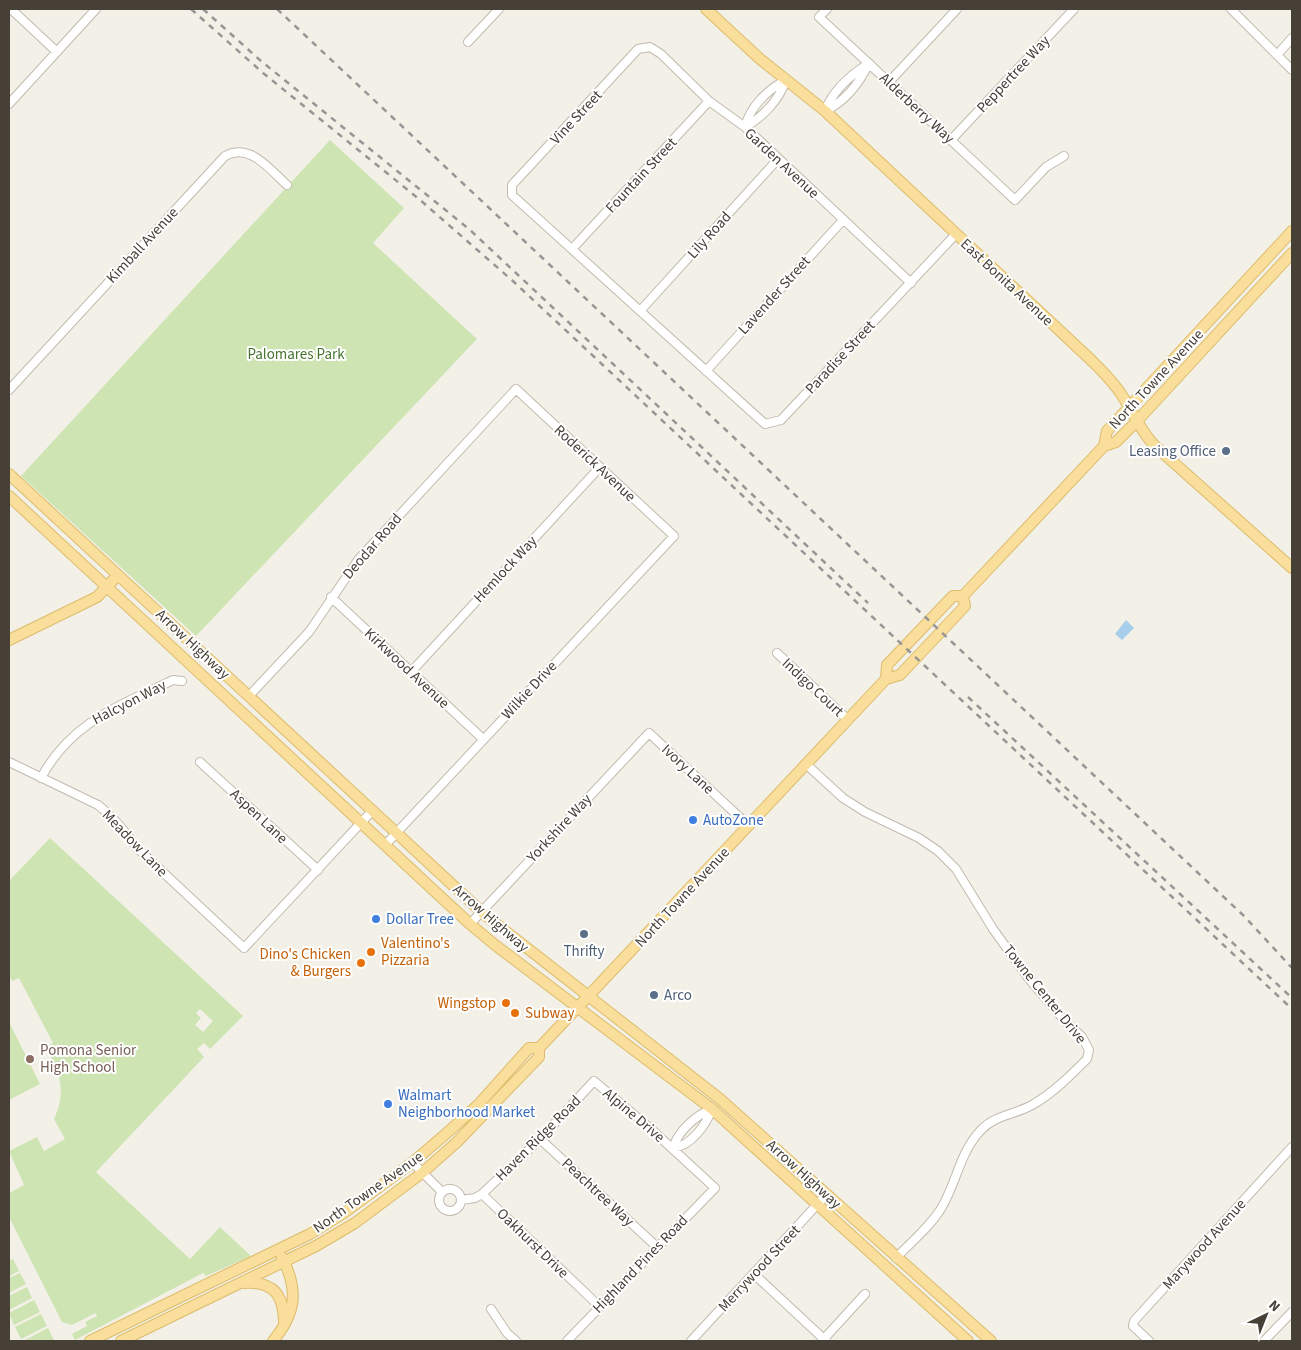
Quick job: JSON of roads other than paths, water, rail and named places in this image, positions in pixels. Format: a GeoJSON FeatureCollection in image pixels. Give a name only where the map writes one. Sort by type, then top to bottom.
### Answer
{"type":"FeatureCollection","features":[{"type":"Feature","properties":{"kind":"main road","name":"East Bonita Avenue"},"geometry":{"type":"LineString","coordinates":[[706,9],[760,59],[824,111],[1110,379],[1130,407],[1144,435],[1172,464],[1292,568]]}},
{"type":"Feature","properties":{"kind":"main road","name":"North Towne Avenue"},"geometry":{"type":"LineString","coordinates":[[1104,446],[1107,431],[1292,232]]}},
{"type":"Feature","properties":{"kind":"main road","name":"North Towne Avenue"},"geometry":{"type":"LineString","coordinates":[[886,679],[887,665],[953,596],[963,596],[1104,446],[1116,442],[1137,421],[1292,253]]}},
{"type":"Feature","properties":{"kind":"main road","name":"Arrow Highway"},"geometry":{"type":"LineString","coordinates":[[9,474],[481,911],[527,950],[589,995],[688,1072],[991,1341]]}},
{"type":"Feature","properties":{"kind":"main road","name":"Arrow Highway"},"geometry":{"type":"LineString","coordinates":[[9,496],[470,924],[495,945],[712,1109],[968,1341]]}},
{"type":"Feature","properties":{"kind":"main road"},"geometry":{"type":"LineString","coordinates":[[9,640],[97,597],[118,575]]}},
{"type":"Feature","properties":{"kind":"main road","name":"North Towne Avenue"},"geometry":{"type":"LineString","coordinates":[[90,1341],[278,1250],[344,1212],[412,1163],[479,1104],[529,1048],[538,1048],[578,1007],[886,679],[900,675],[965,606],[963,596]]}},
{"type":"Feature","properties":{"kind":"main road","name":"Deodar Road"},"geometry":{"type":"LineString","coordinates":[[237,709],[249,696]]}},
{"type":"Feature","properties":{"kind":"main road","name":"North Towne Avenue"},"geometry":{"type":"LineString","coordinates":[[121,1341],[284,1262],[355,1223],[422,1173],[496,1104],[539,1057],[538,1048]]}},
{"type":"Feature","properties":{"kind":"main road"},"geometry":{"type":"LineString","coordinates":[[273,1341],[284,1327],[292,1312],[294,1299],[291,1280],[278,1250]]}},
{"type":"Feature","properties":{"kind":"main road"},"geometry":{"type":"LineString","coordinates":[[241,1283],[265,1284],[275,1291],[284,1311],[284,1327]]}},
{"type":"Feature","properties":{"kind":"street"},"geometry":{"type":"LineString","coordinates":[[11,9],[57,52]]}},
{"type":"Feature","properties":{"kind":"street"},"geometry":{"type":"LineString","coordinates":[[9,104],[96,9]]}},
{"type":"Feature","properties":{"kind":"street"},"geometry":{"type":"LineString","coordinates":[[468,42],[499,9]]}},
{"type":"Feature","properties":{"kind":"street","name":"Alderberry Way"},"geometry":{"type":"LineString","coordinates":[[827,9],[819,17],[1015,200],[1046,167],[1064,156]]}},
{"type":"Feature","properties":{"kind":"street"},"geometry":{"type":"LineString","coordinates":[[889,82],[957,9]]}},
{"type":"Feature","properties":{"kind":"street","name":"Peppertree Way"},"geometry":{"type":"LineString","coordinates":[[951,140],[1074,9]]}},
{"type":"Feature","properties":{"kind":"street"},"geometry":{"type":"LineString","coordinates":[[1231,9],[1292,70]]}},
{"type":"Feature","properties":{"kind":"street"},"geometry":{"type":"LineString","coordinates":[[1277,54],[1292,38]]}},
{"type":"Feature","properties":{"kind":"street","name":"Garden Avenue"},"geometry":{"type":"LineString","coordinates":[[650,47],[661,54],[709,101],[745,128],[910,283]]}},
{"type":"Feature","properties":{"kind":"street","name":"Vine Street"},"geometry":{"type":"LineString","coordinates":[[572,249],[512,195],[512,185],[638,49],[650,47]]}},
{"type":"Feature","properties":{"kind":"street"},"geometry":{"type":"LineString","coordinates":[[824,111],[838,105],[860,81],[869,63]]}},
{"type":"Feature","properties":{"kind":"street"},"geometry":{"type":"LineString","coordinates":[[745,128],[755,122],[781,94],[786,80]]}},
{"type":"Feature","properties":{"kind":"street","name":"Fountain Street"},"geometry":{"type":"LineString","coordinates":[[572,249],[709,101]]}},
{"type":"Feature","properties":{"kind":"street","name":"Kimball Avenue"},"geometry":{"type":"LineString","coordinates":[[9,390],[225,156],[232,152],[248,152],[287,185]]}},
{"type":"Feature","properties":{"kind":"street","name":"Lily Road"},"geometry":{"type":"LineString","coordinates":[[640,311],[778,159]]}},
{"type":"Feature","properties":{"kind":"street","name":"Lavender Street"},"geometry":{"type":"LineString","coordinates":[[706,370],[843,220]]}},
{"type":"Feature","properties":{"kind":"street","name":"Paradise Street"},"geometry":{"type":"LineString","coordinates":[[706,370],[765,424],[781,420],[956,234]]}},
{"type":"Feature","properties":{"kind":"street"},"geometry":{"type":"LineString","coordinates":[[572,249],[706,370]]}},
{"type":"Feature","properties":{"kind":"street","name":"Roderick Avenue"},"geometry":{"type":"LineString","coordinates":[[516,389],[674,536]]}},
{"type":"Feature","properties":{"kind":"street","name":"Deodar Road"},"geometry":{"type":"LineString","coordinates":[[249,696],[309,632],[331,597],[358,560],[516,389]]}},
{"type":"Feature","properties":{"kind":"street","name":"Hemlock Way"},"geometry":{"type":"LineString","coordinates":[[411,672],[600,467]]}},
{"type":"Feature","properties":{"kind":"street","name":"Wilkie Drive"},"geometry":{"type":"LineString","coordinates":[[386,844],[674,536]]}},
{"type":"Feature","properties":{"kind":"street","name":"Kirkwood Avenue"},"geometry":{"type":"LineString","coordinates":[[331,597],[483,739]]}},
{"type":"Feature","properties":{"kind":"street","name":"Indigo Court"},"geometry":{"type":"LineString","coordinates":[[777,653],[848,720]]}},
{"type":"Feature","properties":{"kind":"street","name":"Halcyon Way"},"geometry":{"type":"LineString","coordinates":[[41,778],[63,745],[86,724],[173,680],[182,681]]}},
{"type":"Feature","properties":{"kind":"street","name":"Ivory Lane"},"geometry":{"type":"LineString","coordinates":[[649,733],[749,826]]}},
{"type":"Feature","properties":{"kind":"street","name":"Yorkshire Way"},"geometry":{"type":"LineString","coordinates":[[470,924],[649,733]]}},
{"type":"Feature","properties":{"kind":"street","name":"Meadow Lane"},"geometry":{"type":"LineString","coordinates":[[9,762],[98,804],[111,814],[136,848],[244,948],[318,870]]}},
{"type":"Feature","properties":{"kind":"street","name":"Aspen Lane"},"geometry":{"type":"LineString","coordinates":[[200,762],[318,870]]}},
{"type":"Feature","properties":{"kind":"street","name":"Towne Center Drive"},"geometry":{"type":"LineString","coordinates":[[807,765],[844,798],[865,812],[919,838],[938,851],[956,869],[994,929],[1029,979],[1065,1021],[1082,1037],[1089,1050],[1087,1059],[1039,1101],[997,1118],[983,1128],[968,1144],[950,1191],[940,1210],[896,1258]]}},
{"type":"Feature","properties":{"kind":"street"},"geometry":{"type":"LineString","coordinates":[[318,870],[373,810]]}},
{"type":"Feature","properties":{"kind":"street","name":"Alpine Drive"},"geometry":{"type":"LineString","coordinates":[[594,1081],[673,1148],[715,1188]]}},
{"type":"Feature","properties":{"kind":"street","name":"Haven Ridge Road"},"geometry":{"type":"LineString","coordinates":[[482,1194],[540,1139],[594,1081]]}},
{"type":"Feature","properties":{"kind":"street","name":"Alpine Drive"},"geometry":{"type":"LineString","coordinates":[[673,1148],[683,1147],[708,1121],[712,1109]]}},
{"type":"Feature","properties":{"kind":"street","name":"Peachtree Way"},"geometry":{"type":"LineString","coordinates":[[540,1139],[656,1246]]}},
{"type":"Feature","properties":{"kind":"street","name":"Marywood Avenue"},"geometry":{"type":"LineString","coordinates":[[1150,1341],[1133,1326],[1134,1321],[1292,1147]]}},
{"type":"Feature","properties":{"kind":"street"},"geometry":{"type":"LineString","coordinates":[[412,1163],[442,1192]]}},
{"type":"Feature","properties":{"kind":"street","name":"Highland Pines Road"},"geometry":{"type":"LineString","coordinates":[[567,1341],[656,1246],[715,1188]]}},
{"type":"Feature","properties":{"kind":"street"},"geometry":{"type":"LineString","coordinates":[[448,1189],[460,1194],[461,1200],[456,1209],[446,1210],[440,1202],[442,1192],[448,1189]]}},
{"type":"Feature","properties":{"kind":"street"},"geometry":{"type":"LineString","coordinates":[[461,1200],[476,1198],[482,1194]]}},
{"type":"Feature","properties":{"kind":"street","name":"Oakhurst Drive"},"geometry":{"type":"LineString","coordinates":[[482,1194],[599,1306]]}},
{"type":"Feature","properties":{"kind":"street","name":"Merrywood Street"},"geometry":{"type":"LineString","coordinates":[[691,1341],[827,1194]]}},
{"type":"Feature","properties":{"kind":"street"},"geometry":{"type":"LineString","coordinates":[[754,1274],[824,1341],[865,1294]]}},
{"type":"Feature","properties":{"kind":"street"},"geometry":{"type":"LineString","coordinates":[[491,1309],[507,1333],[516,1341]]}},
{"type":"Feature","properties":{"kind":"street"},"geometry":{"type":"LineString","coordinates":[[1264,1341],[1292,1312]]}},
{"type":"Feature","properties":{"kind":"water"},"geometry":{"type":"Polygon","coordinates":[[[1126,620],[1134,628],[1122,640],[1115,634],[1126,620]]]}},
{"type":"Feature","properties":{"kind":"railway"},"geometry":{"type":"LineString","coordinates":[[191,9],[263,73],[419,199],[514,282],[1292,1009]]}},
{"type":"Feature","properties":{"kind":"railway"},"geometry":{"type":"LineString","coordinates":[[203,9],[261,61],[469,229],[868,603]]}},
{"type":"Feature","properties":{"kind":"railway"},"geometry":{"type":"LineString","coordinates":[[277,9],[1244,916],[1292,968]]}},
{"type":"Feature","properties":{"kind":"railway"},"geometry":{"type":"LineString","coordinates":[[968,697],[1292,998]]}},
{"type":"Feature","properties":{"kind":"place","name":"Leasing Office"},"geometry":{"type":"Point","coordinates":[1226,451]}},
{"type":"Feature","properties":{"kind":"place","name":"AutoZone"},"geometry":{"type":"Point","coordinates":[693,820]}},
{"type":"Feature","properties":{"kind":"place","name":"Dollar Tree"},"geometry":{"type":"Point","coordinates":[376,919]}},
{"type":"Feature","properties":{"kind":"place","name":"Thrifty"},"geometry":{"type":"Point","coordinates":[584,934]}},
{"type":"Feature","properties":{"kind":"place","name":"Valentino's Pizzaria"},"geometry":{"type":"Point","coordinates":[371,952]}},
{"type":"Feature","properties":{"kind":"place","name":"Dino's Chicken & Burgers"},"geometry":{"type":"Point","coordinates":[361,963]}},
{"type":"Feature","properties":{"kind":"place","name":"Arco"},"geometry":{"type":"Point","coordinates":[654,995]}},
{"type":"Feature","properties":{"kind":"place","name":"Wingstop"},"geometry":{"type":"Point","coordinates":[506,1003]}},
{"type":"Feature","properties":{"kind":"place","name":"Subway"},"geometry":{"type":"Point","coordinates":[515,1013]}},
{"type":"Feature","properties":{"kind":"place","name":"Pomona Senior High School"},"geometry":{"type":"Point","coordinates":[30,1059]}},
{"type":"Feature","properties":{"kind":"place","name":"Walmart Neighborhood Market"},"geometry":{"type":"Point","coordinates":[388,1104]}},
{"type":"Feature","properties":{"kind":"park label","name":"Palomares Park"},"geometry":{"type":"Point","coordinates":[296,354]}}]}
